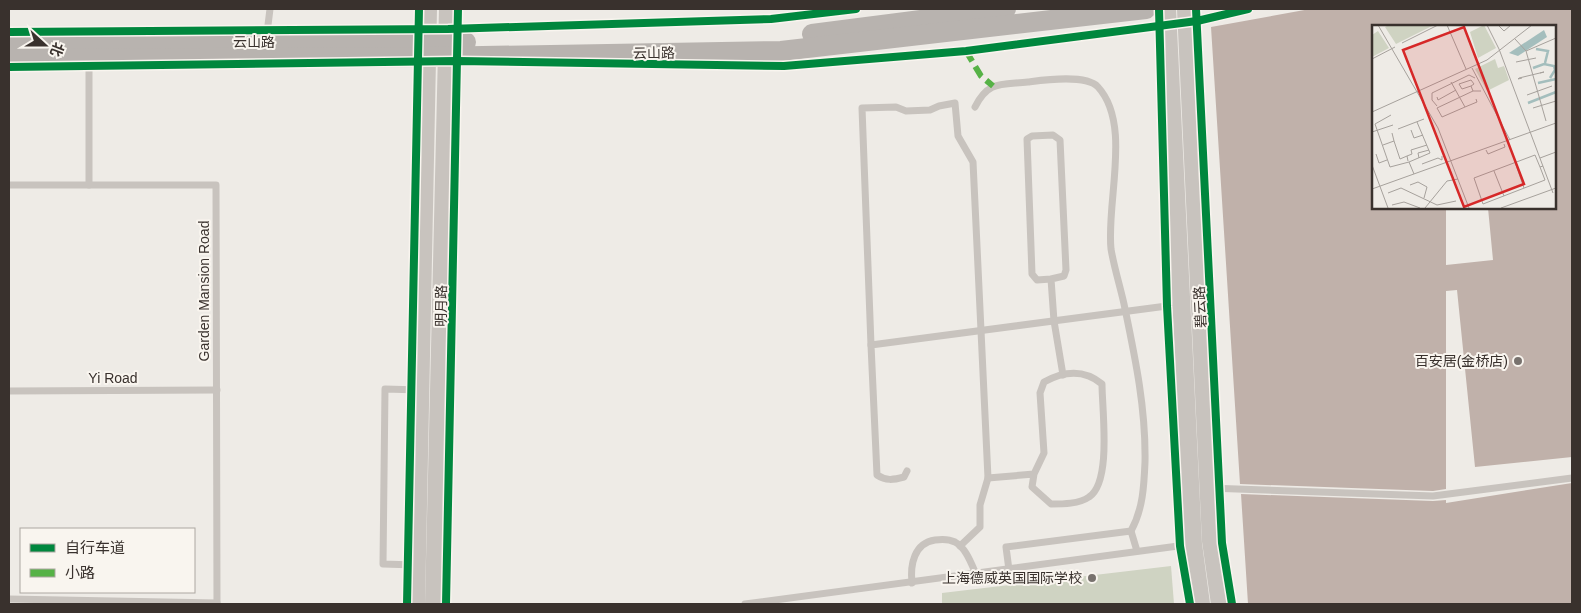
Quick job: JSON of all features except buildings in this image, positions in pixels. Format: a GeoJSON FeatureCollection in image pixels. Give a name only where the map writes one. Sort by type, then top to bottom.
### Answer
{"type":"FeatureCollection","features":[{"type":"Feature","properties":{"kind":"main road","name":"云山路"},"geometry":{"type":"LineString","coordinates":[[9,59],[437,50],[779,38],[1006,9]]}},
{"type":"Feature","properties":{"kind":"main road","name":"云山路"},"geometry":{"type":"LineString","coordinates":[[9,43],[266,42],[437,50],[781,51],[1146,9]]}},
{"type":"Feature","properties":{"kind":"street","name":"明月路"},"geometry":{"type":"LineString","coordinates":[[428,9],[437,50],[434,604]]}},
{"type":"Feature","properties":{"kind":"street","name":"明月路"},"geometry":{"type":"LineString","coordinates":[[416,604],[420,390],[437,50],[448,9]]}},
{"type":"Feature","properties":{"kind":"street","name":"碧云路"},"geometry":{"type":"LineString","coordinates":[[1168,9],[1178,265],[1182,304],[1193,544],[1201,604]]}},
{"type":"Feature","properties":{"kind":"street","name":"碧云路"},"geometry":{"type":"LineString","coordinates":[[1186,9],[1211,541],[1220,604]]}},
{"type":"Feature","properties":{"kind":"lane"},"geometry":{"type":"LineString","coordinates":[[266,42],[270,9]]}},
{"type":"Feature","properties":{"kind":"lane"},"geometry":{"type":"LineString","coordinates":[[89,58],[90,185]]}},
{"type":"Feature","properties":{"kind":"lane"},"geometry":{"type":"LineString","coordinates":[[974,108],[984,90],[993,86],[1073,80],[1081,80],[1097,85],[1110,104],[1115,129],[1115,175],[1110,206],[1111,250],[1126,311],[1144,406],[1144,491],[1137,521],[1131,531],[1137,552]]}},
{"type":"Feature","properties":{"kind":"lane"},"geometry":{"type":"LineString","coordinates":[[907,471],[904,477],[896,479],[884,479],[877,474],[862,108],[896,107],[906,111],[930,110],[955,103],[958,136],[973,162],[988,478],[980,505],[980,527],[960,546]]}},
{"type":"Feature","properties":{"kind":"lane"},"geometry":{"type":"LineString","coordinates":[[1053,135],[1060,140],[1066,270],[1064,276],[1051,280],[1037,280],[1032,274],[1027,139],[1032,136],[1053,135]]}},
{"type":"Feature","properties":{"kind":"lane","name":"Garden Mansion Road"},"geometry":{"type":"LineString","coordinates":[[9,184],[216,185],[217,603]]}},
{"type":"Feature","properties":{"kind":"lane"},"geometry":{"type":"LineString","coordinates":[[1051,280],[1054,321],[1063,375]]}},
{"type":"Feature","properties":{"kind":"lane"},"geometry":{"type":"LineString","coordinates":[[871,345],[1182,304]]}},
{"type":"Feature","properties":{"kind":"lane"},"geometry":{"type":"LineString","coordinates":[[1079,373],[1092,376],[1102,384],[1103,459],[1101,481],[1088,498],[1068,504],[1051,504],[1032,487],[1034,474],[1044,453],[1040,393],[1044,382],[1063,375],[1079,373]]}},
{"type":"Feature","properties":{"kind":"lane"},"geometry":{"type":"LineString","coordinates":[[416,565],[383,564],[385,389],[420,390]]}},
{"type":"Feature","properties":{"kind":"lane","name":"Yi Road"},"geometry":{"type":"LineString","coordinates":[[9,391],[217,390]]}},
{"type":"Feature","properties":{"kind":"lane"},"geometry":{"type":"LineString","coordinates":[[988,478],[1034,474]]}},
{"type":"Feature","properties":{"kind":"lane"},"geometry":{"type":"LineString","coordinates":[[1208,488],[1432,496],[1572,478]]}},
{"type":"Feature","properties":{"kind":"lane"},"geometry":{"type":"LineString","coordinates":[[1009,570],[1006,547],[1131,531]]}},
{"type":"Feature","properties":{"kind":"lane"},"geometry":{"type":"LineString","coordinates":[[912,583],[912,564],[915,554],[920,547],[930,541],[939,539],[956,542],[967,555],[976,574]]}},
{"type":"Feature","properties":{"kind":"lane"},"geometry":{"type":"LineString","coordinates":[[745,604],[1193,544]]}},
{"type":"Feature","properties":{"kind":"lane"},"geometry":{"type":"LineString","coordinates":[[9,599],[217,603]]}},
{"type":"Feature","properties":{"kind":"green space","name":"上海德威英国国际学校"},"geometry":{"type":"Polygon","coordinates":[[[1171,566],[1174,604],[942,604],[942,593],[1171,566]]]}},
{"type":"Feature","properties":{"kind":"marked path"},"geometry":{"type":"LineString","coordinates":[[966,51],[981,76],[993,86]]}},
{"type":"Feature","properties":{"kind":"cycle path"},"geometry":{"type":"LineString","coordinates":[[407,604],[419,9]]}},
{"type":"Feature","properties":{"kind":"cycle path"},"geometry":{"type":"LineString","coordinates":[[446,604],[458,9]]}},
{"type":"Feature","properties":{"kind":"cycle path"},"geometry":{"type":"LineString","coordinates":[[9,32],[448,29],[771,19],[856,9]]}},
{"type":"Feature","properties":{"kind":"cycle path"},"geometry":{"type":"LineString","coordinates":[[1159,9],[1167,306],[1180,546],[1190,604]]}},
{"type":"Feature","properties":{"kind":"cycle path"},"geometry":{"type":"LineString","coordinates":[[1196,9],[1222,543],[1232,604]]}},
{"type":"Feature","properties":{"kind":"cycle path"},"geometry":{"type":"LineString","coordinates":[[9,67],[457,61],[784,66],[966,51],[1197,21],[1248,9]]}},
{"type":"Feature","properties":{"kind":"place","name":"百安居(金桥店)"},"geometry":{"type":"Point","coordinates":[1518,361]}},
{"type":"Feature","properties":{"kind":"place","name":"上海德威英国国际学校"},"geometry":{"type":"Point","coordinates":[1092,578]}}]}
